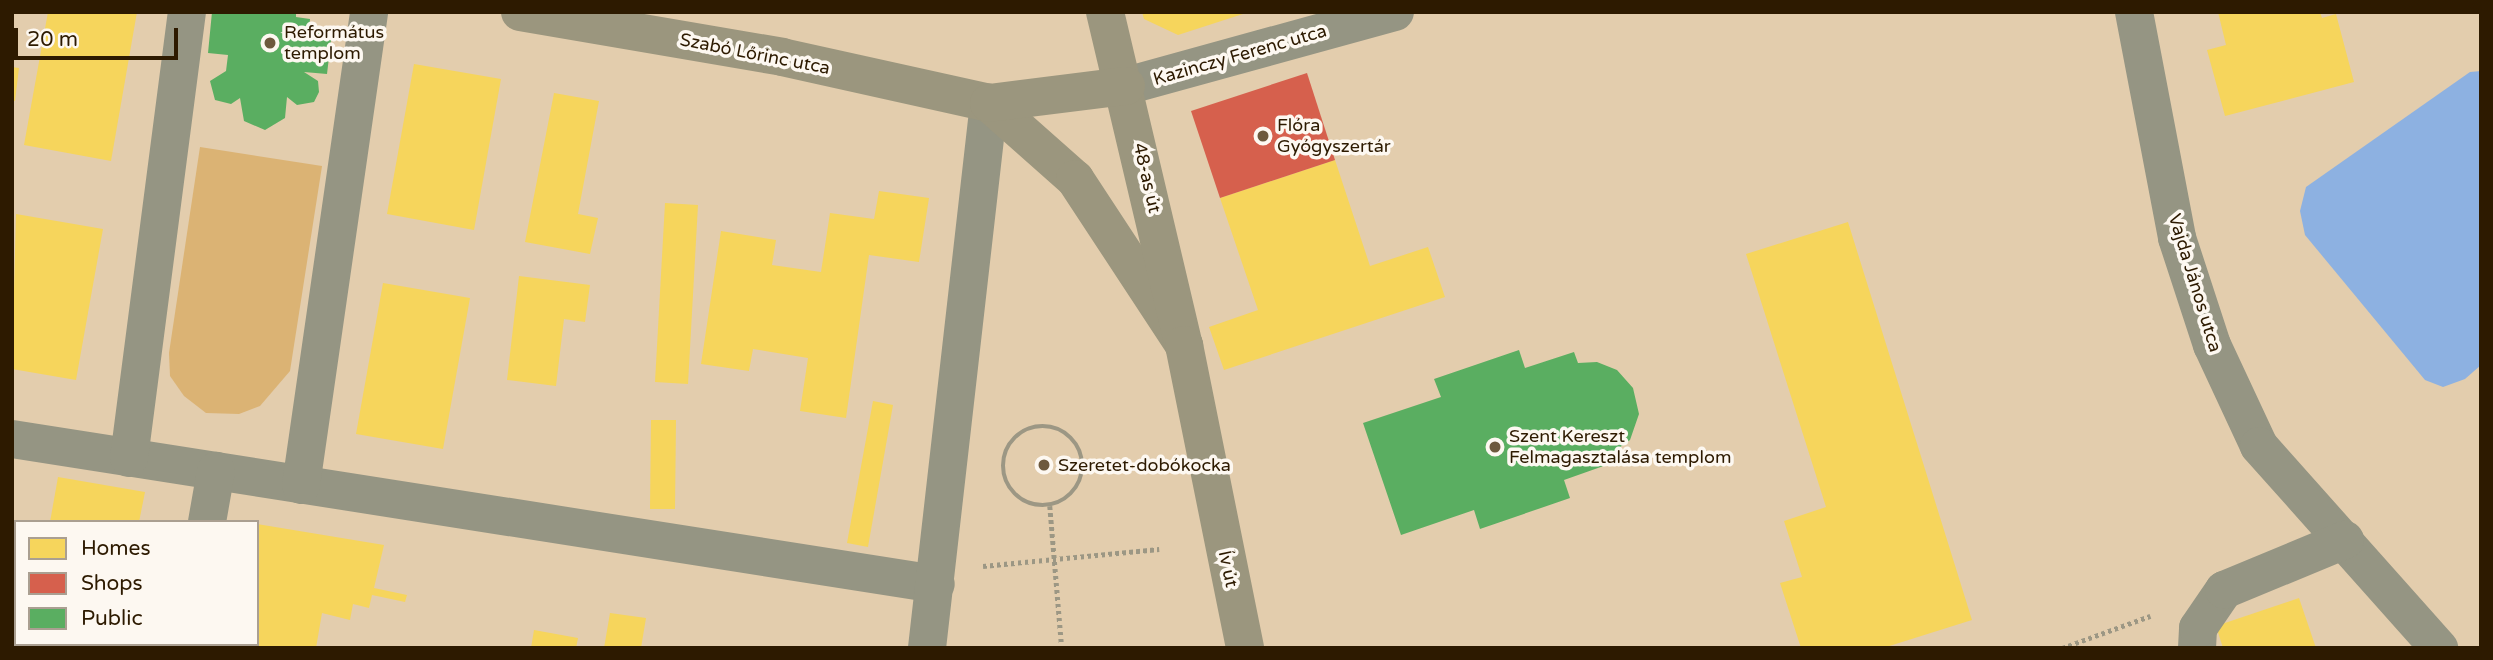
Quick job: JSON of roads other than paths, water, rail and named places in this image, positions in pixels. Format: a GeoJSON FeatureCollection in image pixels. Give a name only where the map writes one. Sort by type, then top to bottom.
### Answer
{"type":"FeatureCollection","features":[{"type":"Feature","properties":{"kind":"main road","name":"Szabó Lőrinc utca"},"geometry":{"type":"LineString","coordinates":[[520,12],[782,57],[989,103],[1126,86]]}},
{"type":"Feature","properties":{"kind":"main road","name":"48-as út"},"geometry":{"type":"LineString","coordinates":[[1105,12],[1126,86],[1185,345]]}},
{"type":"Feature","properties":{"kind":"main road","name":"Szabó Lőrinc utca"},"geometry":{"type":"LineString","coordinates":[[989,103],[1075,178],[1185,345]]}},
{"type":"Feature","properties":{"kind":"main road","name":"Ív út"},"geometry":{"type":"LineString","coordinates":[[1185,345],[1211,491],[1245,648]]}},
{"type":"Feature","properties":{"kind":"main road","name":"Ív út"},"geometry":{"type":"LineString","coordinates":[[1211,491],[1227,648]]}},
{"type":"Feature","properties":{"kind":"street"},"geometry":{"type":"LineString","coordinates":[[129,458],[187,12]]}},
{"type":"Feature","properties":{"kind":"street"},"geometry":{"type":"LineString","coordinates":[[300,485],[369,12]]}},
{"type":"Feature","properties":{"kind":"street","name":"Kazinczy Ferenc utca"},"geometry":{"type":"LineString","coordinates":[[1126,86],[1395,12]]}},
{"type":"Feature","properties":{"kind":"street","name":"Vajda János utca"},"geometry":{"type":"LineString","coordinates":[[2134,12],[2177,239],[2211,345],[2259,446],[2439,648]]}},
{"type":"Feature","properties":{"kind":"street"},"geometry":{"type":"LineString","coordinates":[[927,648],[989,103]]}},
{"type":"Feature","properties":{"kind":"street"},"geometry":{"type":"LineString","coordinates":[[12,439],[300,485],[936,577]]}},
{"type":"Feature","properties":{"kind":"street"},"geometry":{"type":"LineString","coordinates":[[207,520],[216,471]]}},
{"type":"Feature","properties":{"kind":"street"},"geometry":{"type":"LineString","coordinates":[[2197,648],[2199,628],[2224,590],[2345,540]]}},
{"type":"Feature","properties":{"kind":"water"},"geometry":{"type":"Polygon","coordinates":[[[2481,71],[2481,365],[2465,379],[2443,387],[2425,380],[2305,235],[2300,211],[2306,187],[2470,72],[2481,71]]]}},
{"type":"Feature","properties":{"kind":"place","name":"Református templom"},"geometry":{"type":"Point","coordinates":[270,43]}},
{"type":"Feature","properties":{"kind":"place","name":"Flóra Gyógyszertár"},"geometry":{"type":"Point","coordinates":[1263,136]}},
{"type":"Feature","properties":{"kind":"place","name":"Szent Kereszt Felmagasztalása templom"},"geometry":{"type":"Point","coordinates":[1495,447]}},
{"type":"Feature","properties":{"kind":"place","name":"Szeretet-dobókocka"},"geometry":{"type":"Point","coordinates":[1044,465]}}]}
